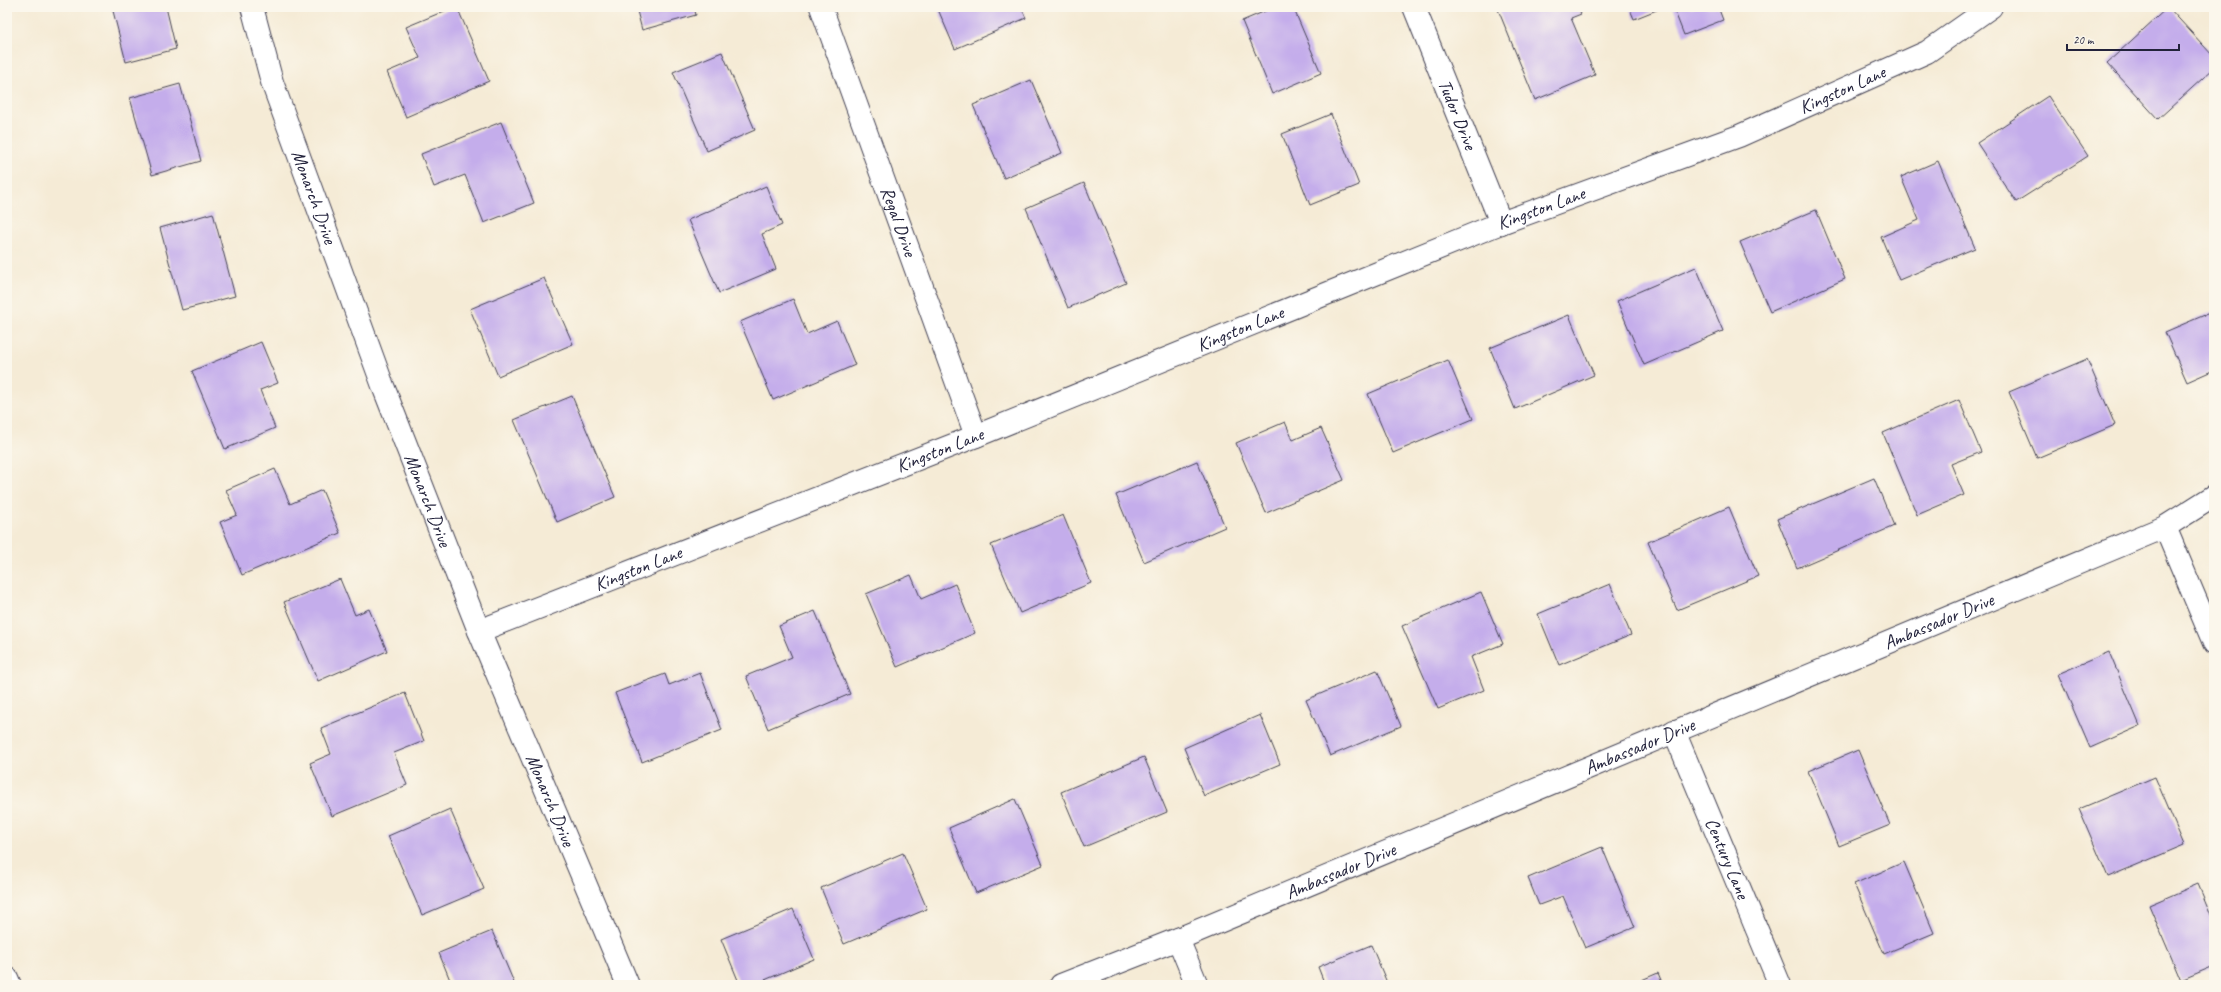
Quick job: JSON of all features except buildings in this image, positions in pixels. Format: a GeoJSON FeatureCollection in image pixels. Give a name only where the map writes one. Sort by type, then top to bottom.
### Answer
{"type":"FeatureCollection","features":[{"type":"Feature","properties":{"kind":"street","name":"Monarch Drive"},"geometry":{"type":"LineString","coordinates":[[252,7],[272,82],[383,386],[478,631],[628,985]]}},
{"type":"Feature","properties":{"kind":"street","name":"Regal Drive"},"geometry":{"type":"LineString","coordinates":[[821,7],[976,436]]}},
{"type":"Feature","properties":{"kind":"street","name":"Tudor Drive"},"geometry":{"type":"LineString","coordinates":[[1414,7],[1501,223]]}},
{"type":"Feature","properties":{"kind":"street","name":"Kingston Lane"},"geometry":{"type":"LineString","coordinates":[[478,631],[976,436],[1501,223],[1739,136],[1927,52],[1992,7]]}},
{"type":"Feature","properties":{"kind":"street","name":"Ambassador Drive"},"geometry":{"type":"LineString","coordinates":[[1061,985],[1178,939],[2165,527],[2214,496]]}},
{"type":"Feature","properties":{"kind":"street"},"geometry":{"type":"LineString","coordinates":[[2165,527],[2214,643]]}},
{"type":"Feature","properties":{"kind":"street","name":"Century Lane"},"geometry":{"type":"LineString","coordinates":[[1674,731],[1780,985]]}},
{"type":"Feature","properties":{"kind":"street"},"geometry":{"type":"LineString","coordinates":[[1178,939],[1197,985]]}},
{"type":"Feature","properties":{"kind":"street"},"geometry":{"type":"LineString","coordinates":[[7,978],[10,985]]}}]}
